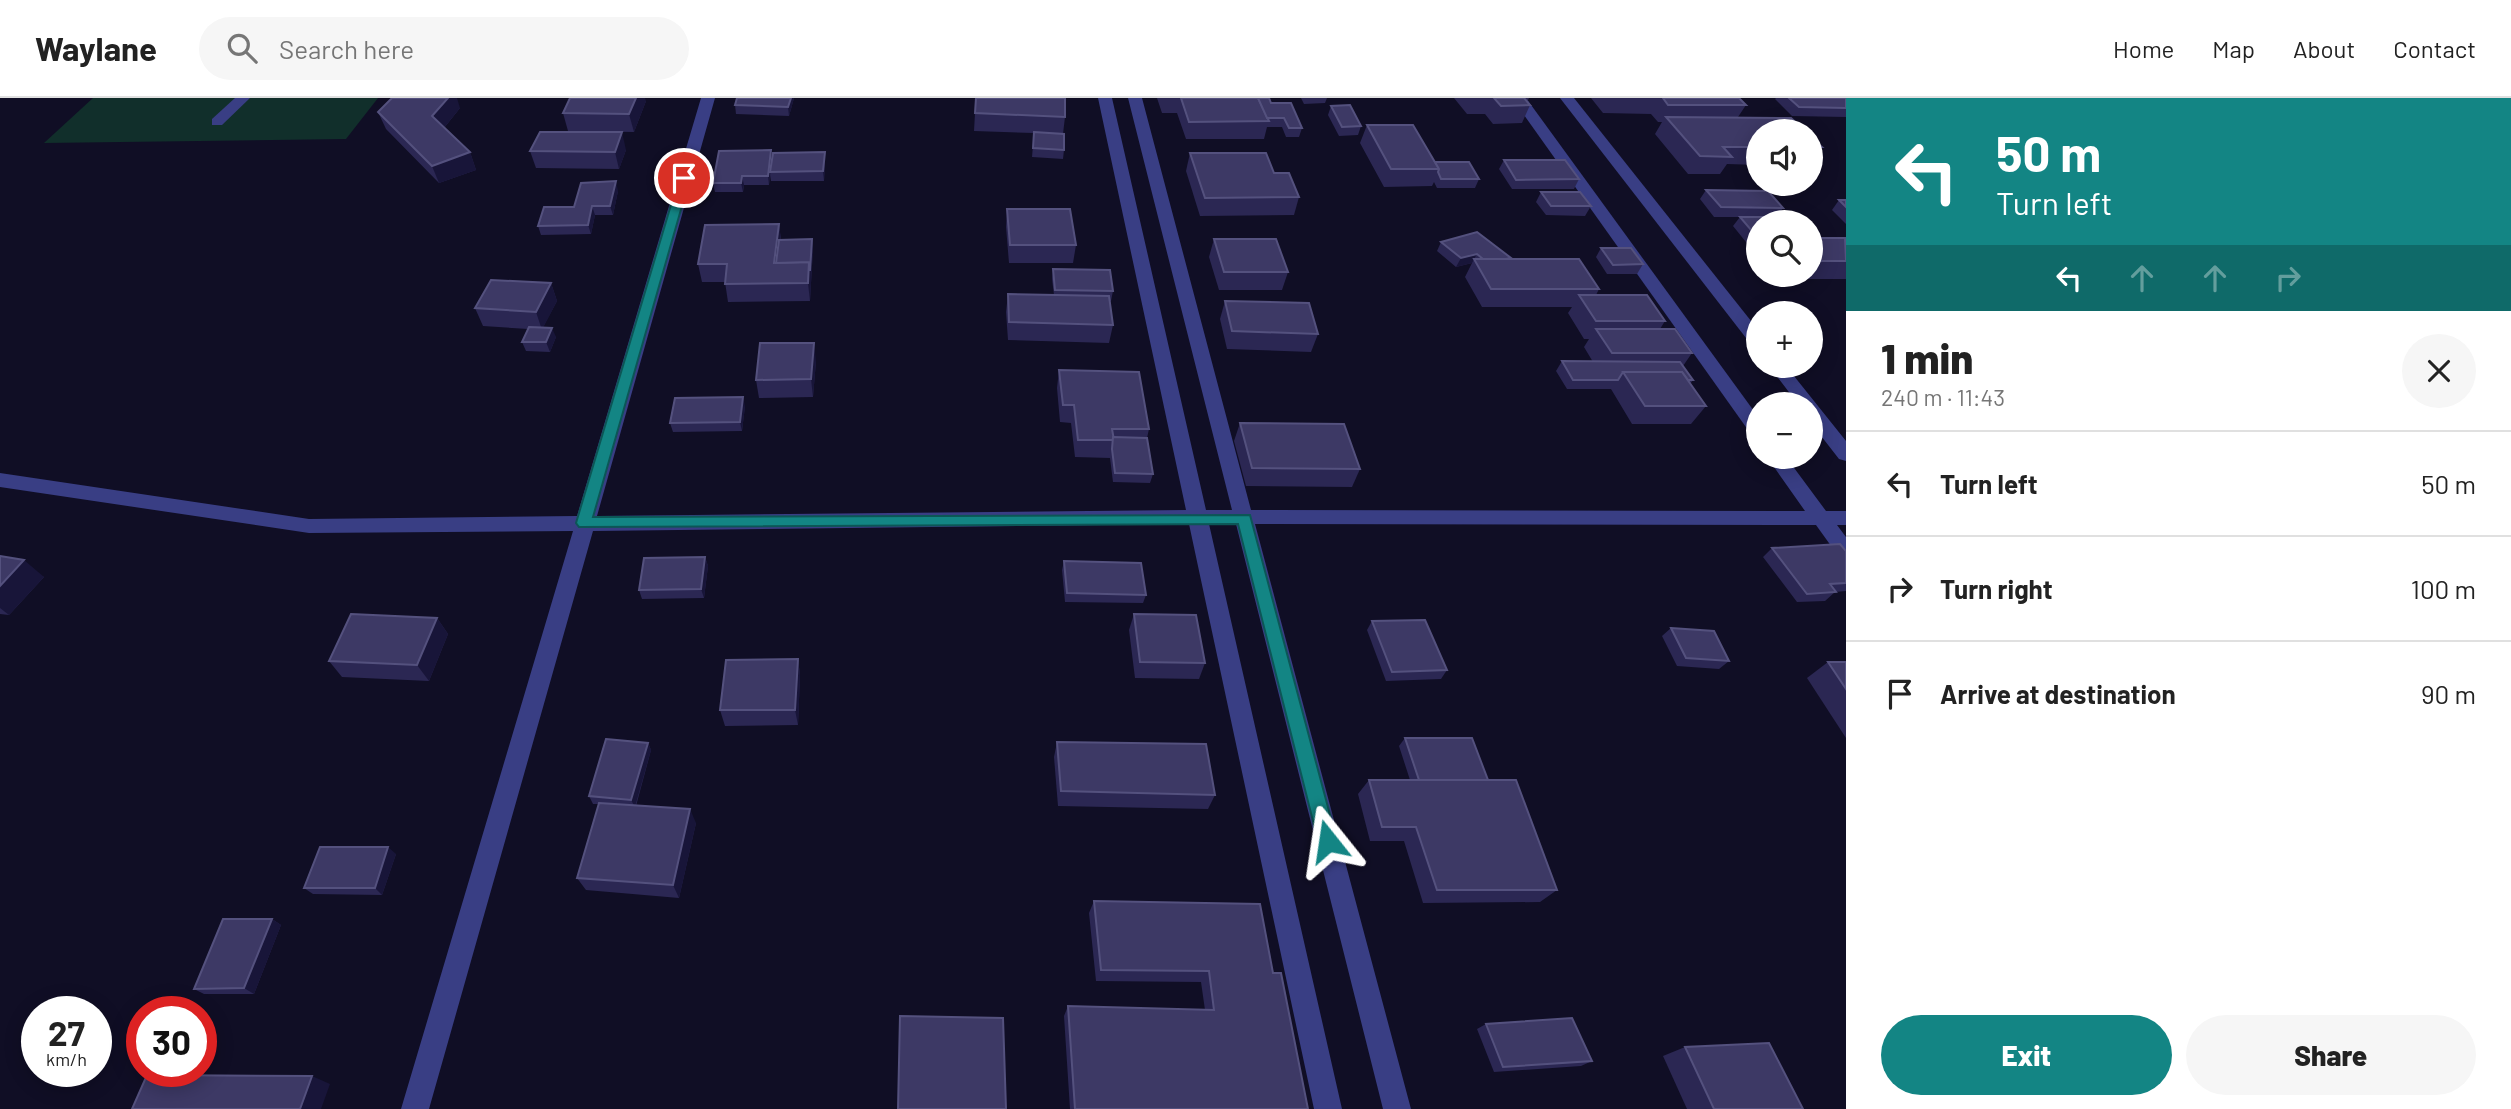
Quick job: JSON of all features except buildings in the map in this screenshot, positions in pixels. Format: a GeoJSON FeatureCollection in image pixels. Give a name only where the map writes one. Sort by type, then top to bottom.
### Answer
{"type":"FeatureCollection","features":[{"type":"Feature","properties":{"kind":"street"},"geometry":{"type":"LineString","coordinates":[[217,122],[243,98]]}},
{"type":"Feature","properties":{"kind":"street"},"geometry":{"type":"LineString","coordinates":[[415,1109],[708,98]]}},
{"type":"Feature","properties":{"kind":"street"},"geometry":{"type":"LineString","coordinates":[[1104,98],[1328,1109]]}},
{"type":"Feature","properties":{"kind":"street"},"geometry":{"type":"LineString","coordinates":[[1135,98],[1397,1109]]}},
{"type":"Feature","properties":{"kind":"street"},"geometry":{"type":"LineString","coordinates":[[1519,98],[1746,414]]}},
{"type":"Feature","properties":{"kind":"street"},"geometry":{"type":"LineString","coordinates":[[1567,98],[1746,326]]}},
{"type":"Feature","properties":{"kind":"street"},"geometry":{"type":"LineString","coordinates":[[1786,378],[1798,392]]}},
{"type":"Feature","properties":{"kind":"street"},"geometry":{"type":"LineString","coordinates":[[1823,425],[1846,454]]}},
{"type":"Feature","properties":{"kind":"street"},"geometry":{"type":"LineString","coordinates":[[1785,469],[1846,552]]}},
{"type":"Feature","properties":{"kind":"street"},"geometry":{"type":"LineString","coordinates":[[0,480],[309,526],[1197,517],[1846,518]]}},
{"type":"Feature","properties":{"kind":"green space"},"geometry":{"type":"Polygon","coordinates":[[[93,98],[378,98],[346,139],[44,143],[93,98]]]}},
{"type":"Feature","properties":{"kind":"route"},"geometry":{"type":"LineString","coordinates":[[684,178],[584,523],[1169,517],[1244,519],[1328,841]]}}]}
